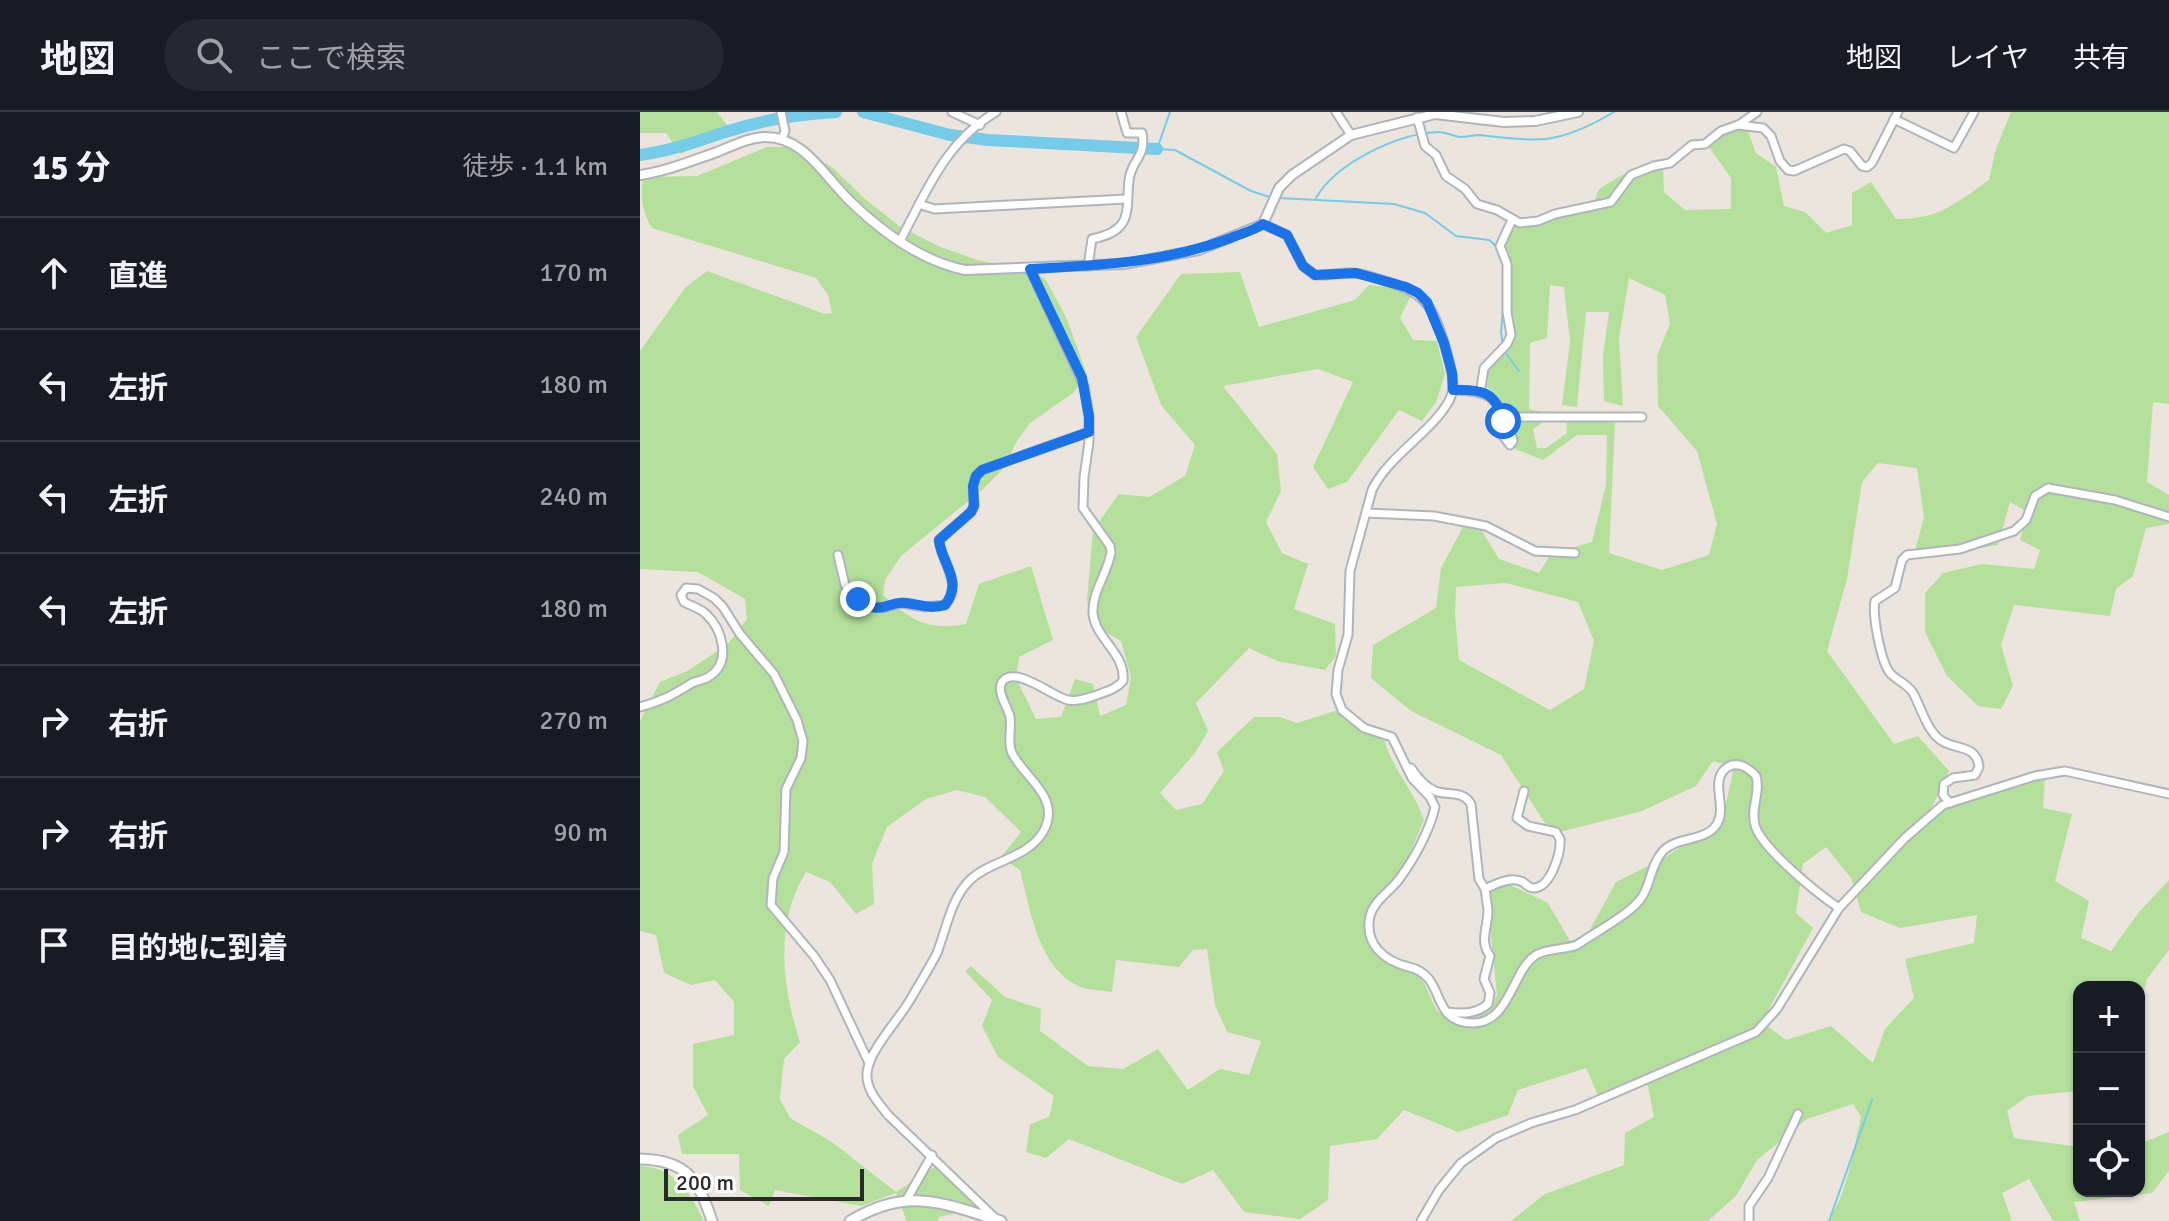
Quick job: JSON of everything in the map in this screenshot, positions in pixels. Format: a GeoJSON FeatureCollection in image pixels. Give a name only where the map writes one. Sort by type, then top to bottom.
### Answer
{"type":"FeatureCollection","features":[{"type":"Feature","properties":{"kind":"main road"},"geometry":{"type":"LineString","coordinates":[[640,1159],[670,1162],[693,1178],[703,1193],[712,1221]]}},
{"type":"Feature","properties":{"kind":"main road"},"geometry":{"type":"LineString","coordinates":[[850,1221],[884,1204],[907,1199],[934,1202],[998,1220]]}},
{"type":"Feature","properties":{"kind":"street"},"geometry":{"type":"LineString","coordinates":[[952,112],[980,125]]}},
{"type":"Feature","properties":{"kind":"street"},"geometry":{"type":"LineString","coordinates":[[1088,266],[1090,241],[1120,226],[1126,214],[1131,173],[1143,152],[1142,133],[1127,133],[1121,112]]}},
{"type":"Feature","properties":{"kind":"street"},"geometry":{"type":"LineString","coordinates":[[1336,112],[1351,135]]}},
{"type":"Feature","properties":{"kind":"street"},"geometry":{"type":"LineString","coordinates":[[640,175],[669,170],[745,141],[783,135],[811,157],[850,201],[931,261],[956,269],[1088,266],[1155,260],[1199,250],[1263,224],[1279,188],[1292,175],[1351,135],[1419,123],[1435,114],[1504,122],[1535,121],[1578,112]]}},
{"type":"Feature","properties":{"kind":"street"},"geometry":{"type":"LineString","coordinates":[[1419,123],[1425,146],[1436,155],[1446,176],[1465,189],[1477,204],[1497,210],[1520,223],[1611,202],[1631,175],[1670,163],[1692,145],[1705,144],[1721,131],[1738,125],[1757,112]]}},
{"type":"Feature","properties":{"kind":"street"},"geometry":{"type":"LineString","coordinates":[[1738,125],[1763,128],[1771,136],[1780,161],[1788,170],[1794,171],[1844,149],[1867,167],[1896,116],[1954,148],[1974,112]]}},
{"type":"Feature","properties":{"kind":"street"},"geometry":{"type":"LineString","coordinates":[[900,241],[946,155],[993,113]]}},
{"type":"Feature","properties":{"kind":"street"},"geometry":{"type":"LineString","coordinates":[[781,114],[783,135]]}},
{"type":"Feature","properties":{"kind":"street"},"geometry":{"type":"LineString","coordinates":[[919,204],[934,209],[1126,199]]}},
{"type":"Feature","properties":{"kind":"street"},"geometry":{"type":"LineString","coordinates":[[1478,392],[1484,368],[1507,344],[1511,335],[1507,312],[1507,273],[1500,246],[1512,220]]}},
{"type":"Feature","properties":{"kind":"street"},"geometry":{"type":"LineString","coordinates":[[1263,224],[1287,235],[1303,266],[1315,275],[1356,273],[1418,293],[1427,302],[1444,343],[1452,373],[1453,390],[1444,408],[1376,482],[1350,571],[1348,635],[1338,670],[1336,694],[1342,710],[1356,722],[1364,728],[1392,737],[1412,778],[1434,801],[1434,813],[1403,874],[1371,911],[1369,929],[1381,955],[1429,976],[1445,1011],[1464,1022],[1481,1023],[1489,1019],[1498,1011],[1537,954],[1577,945],[1635,905],[1643,896],[1663,850],[1715,827],[1721,812],[1719,780],[1722,772],[1734,765],[1744,766],[1756,776],[1758,791],[1753,813],[1759,835],[1787,866],[1839,908]]}},
{"type":"Feature","properties":{"kind":"street"},"geometry":{"type":"LineString","coordinates":[[998,1220],[888,1115],[873,1097],[868,1084],[871,1057],[903,1015],[936,955],[966,884],[987,867],[1029,847],[1044,830],[1048,815],[1044,794],[1011,752],[1010,717],[1002,682],[1018,677],[1065,700],[1074,701],[1117,687],[1123,681],[1119,659],[1098,628],[1093,612],[1111,552],[1083,508],[1089,417],[1082,378],[1030,269]]}},
{"type":"Feature","properties":{"kind":"street"},"geometry":{"type":"LineString","coordinates":[[1453,390],[1493,397],[1503,421],[1501,433],[1510,445],[1513,441],[1509,425],[1520,417],[1642,417]]}},
{"type":"Feature","properties":{"kind":"street"},"geometry":{"type":"LineString","coordinates":[[838,555],[845,585],[865,605],[883,608],[901,603],[925,607],[945,605],[951,596],[953,575],[940,549],[939,540],[971,512],[976,476],[982,470],[1089,432]]}},
{"type":"Feature","properties":{"kind":"street"},"geometry":{"type":"LineString","coordinates":[[1950,803],[1943,795],[1944,784],[1953,778],[1975,775],[1979,767],[1976,755],[1967,748],[1938,737],[1912,690],[1887,669],[1879,639],[1875,601],[1895,588],[1902,560],[1907,555],[1960,549],[2014,531],[2026,520],[2035,496],[2048,488],[2115,500],[2169,517]]}},
{"type":"Feature","properties":{"kind":"street"},"geometry":{"type":"LineString","coordinates":[[1367,513],[1434,516],[1486,526],[1535,551],[1575,553]]}},
{"type":"Feature","properties":{"kind":"street"},"geometry":{"type":"LineString","coordinates":[[640,707],[670,698],[715,671],[722,655],[723,642],[719,631],[707,614],[684,602],[681,595],[686,588],[692,587],[714,598],[774,674],[797,720],[803,741],[801,758],[786,789],[784,852],[773,878],[771,905],[830,980],[869,1063]]}},
{"type":"Feature","properties":{"kind":"street"},"geometry":{"type":"LineString","coordinates":[[1403,762],[1409,765],[1419,780],[1436,792],[1460,795],[1468,798],[1471,804],[1479,879],[1485,889],[1488,911],[1484,941],[1490,961],[1484,979],[1490,993],[1488,1004],[1480,1011],[1445,1011]]}},
{"type":"Feature","properties":{"kind":"street"},"geometry":{"type":"LineString","coordinates":[[1421,1221],[1439,1190],[1461,1163],[1496,1138],[1531,1123],[1575,1110],[1756,1032],[1777,1009],[1839,908],[1937,809],[2035,776],[2065,771],[2169,794]]}},
{"type":"Feature","properties":{"kind":"street"},"geometry":{"type":"LineString","coordinates":[[1485,889],[1500,882],[1516,880],[1537,888],[1553,872],[1560,839],[1556,832],[1528,826],[1517,818],[1524,791]]}},
{"type":"Feature","properties":{"kind":"street"},"geometry":{"type":"LineString","coordinates":[[1749,1221],[1749,1206],[1768,1178],[1798,1114]]}},
{"type":"Feature","properties":{"kind":"street"},"geometry":{"type":"LineString","coordinates":[[907,1199],[932,1155]]}},
{"type":"Feature","properties":{"kind":"green space"},"geometry":{"type":"Polygon","coordinates":[[[640,112],[717,112],[727,125],[681,154],[666,133],[640,133],[640,112]]]}},
{"type":"Feature","properties":{"kind":"green space"},"geometry":{"type":"Polygon","coordinates":[[[2011,112],[2169,112],[2169,404],[2153,402],[2147,482],[2169,495],[2169,524],[2146,528],[2133,576],[2116,589],[2110,616],[2014,605],[2001,645],[2013,686],[2001,709],[1978,706],[1947,676],[1925,632],[1925,593],[1943,573],[1982,564],[2034,569],[2040,550],[2020,540],[2028,512],[2010,502],[1998,545],[1946,554],[1915,550],[1924,518],[1917,468],[1878,463],[1862,482],[1847,579],[1827,651],[1894,744],[1918,736],[1949,771],[1930,811],[2045,776],[2043,808],[2072,814],[2055,881],[2089,901],[2081,938],[2111,951],[2139,912],[2169,880],[2169,950],[2147,979],[2145,986],[2145,981],[2073,981],[2073,1092],[2028,1096],[2007,1111],[2014,1138],[2073,1146],[2073,1197],[2117,1197],[2074,1202],[2080,1221],[2053,1221],[2029,1179],[2002,1193],[2012,1221],[1828,1221],[1845,1184],[1861,1117],[1853,1104],[1807,1119],[1757,1160],[1736,1196],[1708,1221],[1511,1221],[1545,1194],[1624,1165],[1625,1133],[1654,1117],[1646,1077],[1600,1100],[1586,1068],[1518,1090],[1508,1115],[1458,1132],[1404,1110],[1377,1139],[1330,1146],[1328,1200],[1300,1219],[1244,1212],[1213,1170],[1182,1184],[1069,1139],[1046,1158],[1026,1152],[1030,1124],[1049,1117],[1054,1096],[998,1057],[982,1026],[992,1000],[965,971],[971,966],[1005,997],[1041,1009],[1040,1031],[1088,1066],[1123,1069],[1158,1049],[1188,1090],[1220,1069],[1249,1075],[1261,1041],[1227,1032],[1215,1005],[1207,949],[1193,950],[1179,967],[1116,960],[1112,992],[1085,988],[1067,979],[1055,967],[1038,937],[1020,870],[1001,857],[1021,832],[985,797],[957,790],[926,799],[887,827],[872,863],[874,904],[856,914],[830,882],[806,872],[796,892],[785,934],[789,999],[800,1042],[784,1059],[780,1099],[790,1118],[832,1142],[896,1192],[940,1163],[982,1208],[939,1217],[938,1221],[905,1221],[896,1193],[861,1206],[775,1190],[769,1206],[740,1190],[739,1154],[682,1154],[678,1135],[708,1115],[693,1086],[693,1044],[734,1035],[734,1002],[715,980],[691,985],[664,973],[656,935],[640,931],[640,721],[660,682],[687,671],[727,645],[747,619],[745,599],[698,572],[640,569],[640,351],[685,288],[707,271],[825,314],[832,313],[828,295],[816,278],[652,228],[643,203],[643,177],[697,176],[767,147],[796,147],[832,167],[899,226],[938,246],[977,260],[1034,271],[1046,280],[1067,319],[1087,375],[1073,393],[1030,423],[1004,468],[983,489],[901,556],[885,580],[883,595],[920,622],[941,626],[966,624],[979,584],[1031,566],[1053,640],[1019,657],[1016,678],[1036,719],[1061,717],[1075,679],[1093,684],[1100,716],[1126,705],[1131,677],[1121,641],[1091,624],[1087,600],[1093,530],[1119,494],[1149,497],[1185,476],[1195,445],[1161,405],[1136,337],[1181,274],[1240,272],[1259,327],[1355,300],[1369,285],[1414,289],[1400,318],[1413,340],[1437,341],[1445,374],[1436,402],[1422,421],[1399,410],[1347,482],[1328,489],[1313,467],[1353,382],[1318,369],[1223,386],[1277,454],[1281,491],[1266,522],[1282,553],[1308,564],[1294,609],[1335,624],[1336,656],[1325,670],[1277,661],[1249,648],[1196,703],[1208,731],[1195,753],[1160,793],[1176,810],[1202,804],[1224,771],[1217,752],[1254,717],[1280,717],[1297,723],[1335,711],[1384,739],[1424,820],[1405,864],[1368,912],[1377,957],[1416,966],[1437,1011],[1457,1021],[1491,1009],[1497,995],[1490,891],[1506,883],[1548,903],[1570,941],[1587,935],[1616,882],[1666,857],[1723,817],[1734,767],[1713,761],[1696,786],[1642,811],[1552,834],[1501,755],[1411,711],[1371,678],[1373,645],[1436,608],[1441,568],[1463,527],[1482,531],[1499,559],[1539,573],[1551,554],[1592,542],[1606,485],[1607,435],[1577,435],[1543,460],[1515,449],[1507,406],[1487,387],[1489,369],[1515,336],[1511,312],[1512,267],[1501,249],[1512,223],[1592,209],[1599,189],[1622,175],[1663,169],[1664,192],[1685,210],[1731,209],[1731,178],[1708,146],[1715,136],[1747,129],[1756,153],[1776,167],[1784,206],[1805,212],[1826,233],[1852,225],[1852,193],[1871,182],[1896,219],[1911,219],[1946,208],[1989,180],[1995,152],[2011,112]],[[1629,278],[1619,338],[1623,406],[1604,401],[1603,356],[1609,312],[1586,312],[1577,407],[1562,405],[1570,342],[1564,287],[1550,285],[1547,338],[1530,343],[1529,409],[1553,415],[1533,429],[1537,448],[1546,448],[1567,433],[1566,415],[1615,423],[1609,553],[1662,570],[1709,555],[1717,524],[1697,451],[1658,406],[1657,356],[1670,324],[1665,295],[1629,278]],[[1506,583],[1456,587],[1459,660],[1550,710],[1584,689],[1594,641],[1578,602],[1506,583]],[[1826,847],[1803,864],[1796,913],[1813,928],[1762,1022],[1786,1040],[1831,1026],[1873,1063],[1885,1029],[1914,998],[1905,959],[1974,943],[1977,915],[1900,928],[1861,912],[1851,878],[1826,847]]]}},
{"type":"Feature","properties":{"kind":"green space"},"geometry":{"type":"Polygon","coordinates":[[[2169,1132],[2169,1171],[2152,1193],[2145,1194],[2145,1142],[2169,1132]]]}},
{"type":"Feature","properties":{"kind":"green space"},"geometry":{"type":"Polygon","coordinates":[[[640,1166],[672,1176],[687,1192],[704,1221],[640,1221],[640,1166]]]}},
{"type":"Feature","properties":{"kind":"waterway"},"geometry":{"type":"LineString","coordinates":[[640,155],[672,149],[766,121],[836,112]]}},
{"type":"Feature","properties":{"kind":"waterway"},"geometry":{"type":"LineString","coordinates":[[863,112],[950,135],[988,140],[1157,149]]}},
{"type":"Feature","properties":{"kind":"waterway"},"geometry":{"type":"LineString","coordinates":[[1170,112],[1157,149],[1175,150],[1251,191],[1273,198]]}},
{"type":"Feature","properties":{"kind":"waterway"},"geometry":{"type":"LineString","coordinates":[[1316,198],[1325,185],[1353,162],[1404,138],[1440,132],[1460,137],[1479,135],[1546,139],[1582,129],[1614,112]]}},
{"type":"Feature","properties":{"kind":"waterway"},"geometry":{"type":"LineString","coordinates":[[1279,198],[1394,204],[1425,213],[1456,236],[1489,240],[1497,247]]}},
{"type":"Feature","properties":{"kind":"waterway"},"geometry":{"type":"LineString","coordinates":[[1503,346],[1504,297]]}},
{"type":"Feature","properties":{"kind":"waterway"},"geometry":{"type":"LineString","coordinates":[[1505,352],[1519,371]]}},
{"type":"Feature","properties":{"kind":"waterway"},"geometry":{"type":"LineString","coordinates":[[1829,1221],[1872,1100]]}},
{"type":"Feature","properties":{"kind":"route"},"geometry":{"type":"LineString","coordinates":[[858,599],[873,608],[901,603],[925,607],[945,605],[951,596],[953,575],[940,549],[939,540],[971,512],[976,476],[982,470],[1089,432],[1082,378],[1030,269],[1155,260],[1199,250],[1263,224],[1287,235],[1303,266],[1315,275],[1356,273],[1418,293],[1427,302],[1444,343],[1453,390],[1488,393],[1493,397],[1503,421]]}}]}
